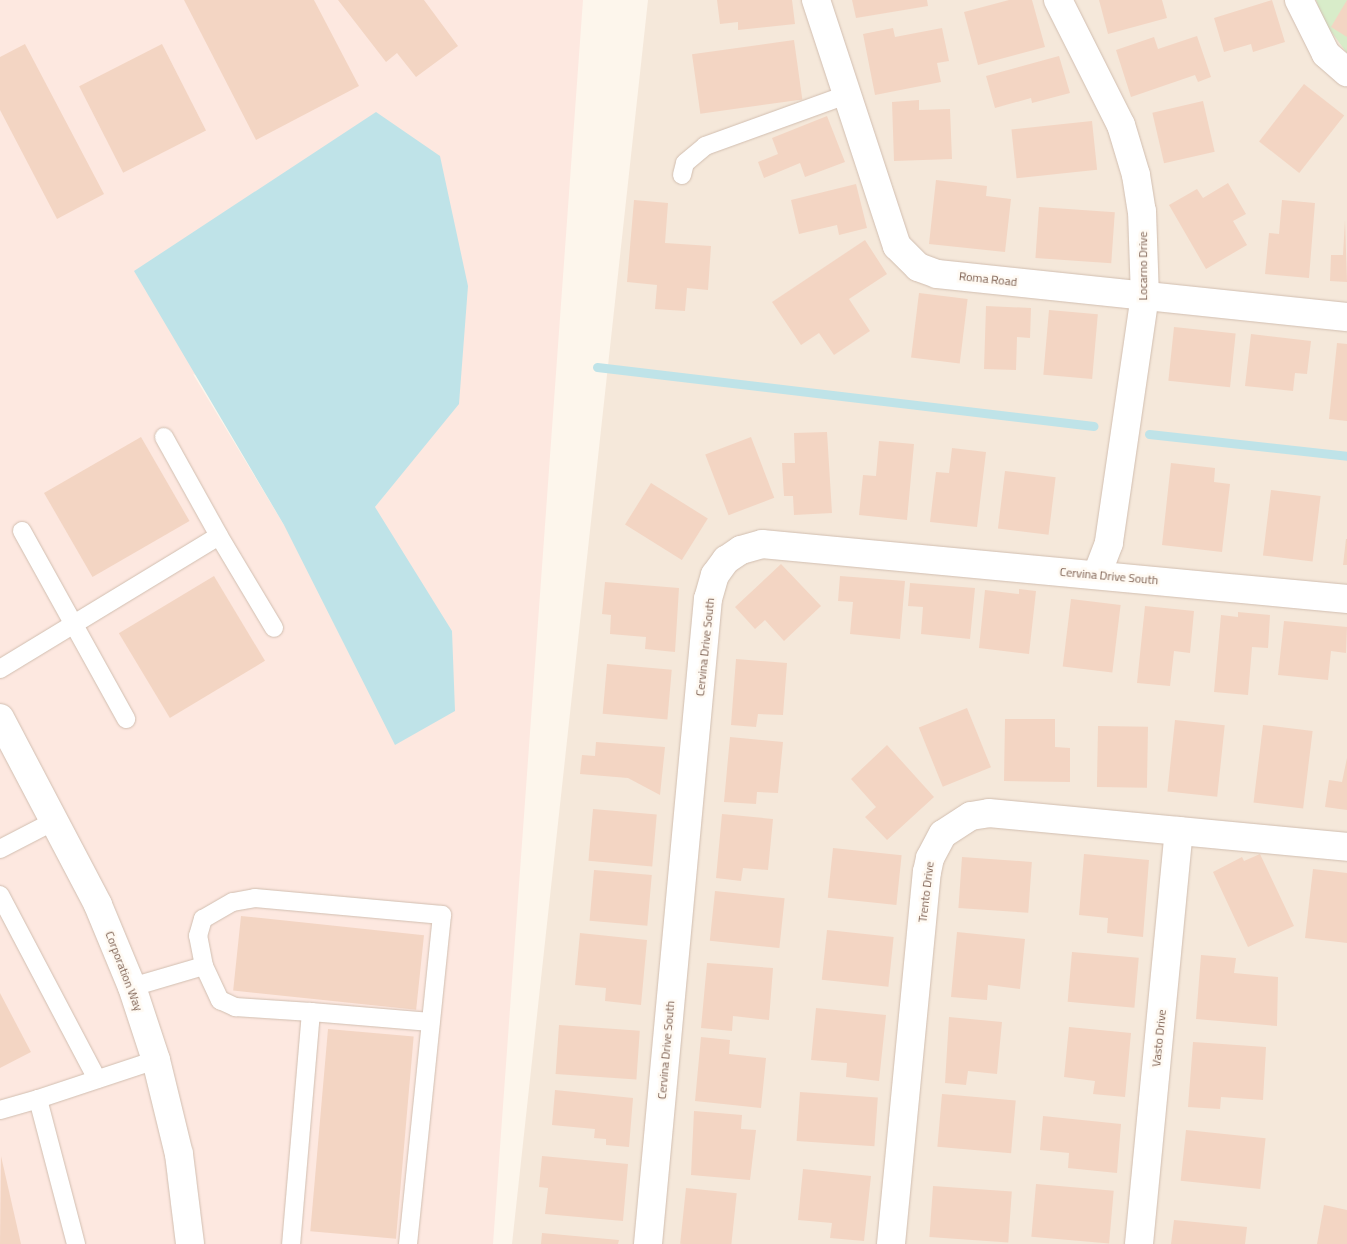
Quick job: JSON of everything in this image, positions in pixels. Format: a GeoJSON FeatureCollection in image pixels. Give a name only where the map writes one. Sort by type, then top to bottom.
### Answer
{"type":"FeatureCollection","features":[{"type":"Feature","properties":{"kind":"street","name":"Roma Road"},"geometry":{"type":"LineString","coordinates":[[816,0],[846,96],[897,246],[918,267],[937,274],[1347,317]]}},
{"type":"Feature","properties":{"kind":"street","name":"Locarno Drive"},"geometry":{"type":"LineString","coordinates":[[1058,0],[1112,105],[1128,144],[1142,212],[1145,295],[1109,543],[1097,575]]}},
{"type":"Feature","properties":{"kind":"street"},"geometry":{"type":"LineString","coordinates":[[1298,0],[1326,54],[1347,72]]}},
{"type":"Feature","properties":{"kind":"street","name":"Cervina Drive South"},"geometry":{"type":"LineString","coordinates":[[648,1244],[708,599],[715,575],[726,560],[741,550],[762,544],[1347,599]]}},
{"type":"Feature","properties":{"kind":"street","name":"Corporation Way"},"geometry":{"type":"LineString","coordinates":[[0,718],[98,905],[132,987],[156,1060],[179,1154],[190,1244]]}},
{"type":"Feature","properties":{"kind":"street","name":"Trento Drive"},"geometry":{"type":"LineString","coordinates":[[891,1244],[927,872],[938,841],[958,822],[989,813],[1347,847]]}},
{"type":"Feature","properties":{"kind":"street","name":"Vasto Drive"},"geometry":{"type":"LineString","coordinates":[[1139,1244],[1179,831]]}},
{"type":"Feature","properties":{"kind":"lane"},"geometry":{"type":"LineString","coordinates":[[682,176],[685,163],[705,146],[846,96]]}},
{"type":"Feature","properties":{"kind":"lane"},"geometry":{"type":"LineString","coordinates":[[164,437],[274,628]]}},
{"type":"Feature","properties":{"kind":"lane"},"geometry":{"type":"LineString","coordinates":[[22,530],[126,718]]}},
{"type":"Feature","properties":{"kind":"lane"},"geometry":{"type":"LineString","coordinates":[[0,670],[220,536]]}},
{"type":"Feature","properties":{"kind":"lane"},"geometry":{"type":"LineString","coordinates":[[0,850],[54,820]]}},
{"type":"Feature","properties":{"kind":"lane"},"geometry":{"type":"LineString","coordinates":[[0,896],[96,1078]]}},
{"type":"Feature","properties":{"kind":"lane"},"geometry":{"type":"LineString","coordinates":[[408,1244],[431,1022],[442,915],[254,898],[233,902],[203,919],[198,936],[204,966],[220,1000],[235,1008],[431,1022]]}},
{"type":"Feature","properties":{"kind":"lane"},"geometry":{"type":"LineString","coordinates":[[132,987],[204,966]]}},
{"type":"Feature","properties":{"kind":"lane"},"geometry":{"type":"LineString","coordinates":[[291,1244],[311,1012]]}},
{"type":"Feature","properties":{"kind":"lane"},"geometry":{"type":"LineString","coordinates":[[0,1110],[156,1060]]}},
{"type":"Feature","properties":{"kind":"lane"},"geometry":{"type":"LineString","coordinates":[[38,1099],[76,1244]]}},
{"type":"Feature","properties":{"kind":"shaded area"},"geometry":{"type":"Polygon","coordinates":[[[0,0],[583,0],[493,1244],[0,1244],[0,0]],[[193,374],[284,525],[375,507],[404,470],[193,374]]]}},
{"type":"Feature","properties":{"kind":"shaded area"},"geometry":{"type":"Polygon","coordinates":[[[648,0],[1347,0],[1347,1244],[512,1244],[648,0]]]}},
{"type":"Feature","properties":{"kind":"green space"},"geometry":{"type":"Polygon","coordinates":[[[1316,0],[1347,0],[1347,53],[1324,22],[1316,0]]]}},
{"type":"Feature","properties":{"kind":"water"},"geometry":{"type":"Polygon","coordinates":[[[376,112],[440,156],[468,286],[459,404],[375,507],[452,631],[455,711],[395,745],[284,525],[134,271],[376,112]]]}},
{"type":"Feature","properties":{"kind":"building"},"geometry":{"type":"Polygon","coordinates":[[[184,0],[314,0],[359,86],[256,140],[184,0]]]}},
{"type":"Feature","properties":{"kind":"building"},"geometry":{"type":"Polygon","coordinates":[[[338,0],[424,0],[458,46],[416,77],[397,53],[386,62],[338,0]]]}},
{"type":"Feature","properties":{"kind":"building"},"geometry":{"type":"Polygon","coordinates":[[[717,0],[792,0],[795,24],[738,30],[738,22],[720,24],[717,0]]]}},
{"type":"Feature","properties":{"kind":"building"},"geometry":{"type":"Polygon","coordinates":[[[852,0],[927,0],[928,6],[856,18],[852,0]]]}},
{"type":"Feature","properties":{"kind":"building"},"geometry":{"type":"Polygon","coordinates":[[[1009,0],[1032,0],[1045,47],[978,65],[964,12],[1009,0]]]}},
{"type":"Feature","properties":{"kind":"building"},"geometry":{"type":"Polygon","coordinates":[[[1099,0],[1162,0],[1167,18],[1108,34],[1099,0]]]}},
{"type":"Feature","properties":{"kind":"building"},"geometry":{"type":"Polygon","coordinates":[[[1272,0],[1285,42],[1253,52],[1251,44],[1224,52],[1214,18],[1272,0]]]}},
{"type":"Feature","properties":{"kind":"building"},"geometry":{"type":"Polygon","coordinates":[[[1347,0],[1347,37],[1331,27],[1347,0]]]}},
{"type":"Feature","properties":{"kind":"building"},"geometry":{"type":"Polygon","coordinates":[[[893,28],[895,37],[942,28],[949,61],[937,63],[941,82],[875,95],[863,34],[893,28]]]}},
{"type":"Feature","properties":{"kind":"building"},"geometry":{"type":"Polygon","coordinates":[[[1197,36],[1211,77],[1198,82],[1195,75],[1131,97],[1116,50],[1154,37],[1158,49],[1197,36]]]}},
{"type":"Feature","properties":{"kind":"building"},"geometry":{"type":"Polygon","coordinates":[[[794,40],[802,99],[700,114],[692,54],[794,40]]]}},
{"type":"Feature","properties":{"kind":"building"},"geometry":{"type":"Polygon","coordinates":[[[25,44],[104,194],[57,219],[0,110],[0,57],[25,44]]]}},
{"type":"Feature","properties":{"kind":"building"},"geometry":{"type":"Polygon","coordinates":[[[162,44],[206,130],[123,173],[79,86],[162,44]]]}},
{"type":"Feature","properties":{"kind":"building"},"geometry":{"type":"Polygon","coordinates":[[[1059,56],[1070,93],[1032,103],[1031,98],[995,108],[986,76],[1059,56]]]}},
{"type":"Feature","properties":{"kind":"building"},"geometry":{"type":"Polygon","coordinates":[[[1304,84],[1344,115],[1299,173],[1259,142],[1304,84]]]}},
{"type":"Feature","properties":{"kind":"building"},"geometry":{"type":"Polygon","coordinates":[[[919,100],[919,110],[950,109],[952,159],[894,161],[892,102],[919,100]]]}},
{"type":"Feature","properties":{"kind":"building"},"geometry":{"type":"Polygon","coordinates":[[[1203,101],[1215,152],[1164,163],[1152,113],[1203,101]]]}},
{"type":"Feature","properties":{"kind":"building"},"geometry":{"type":"Polygon","coordinates":[[[827,116],[845,162],[805,177],[800,163],[764,178],[758,162],[778,154],[772,138],[827,116]]]}},
{"type":"Feature","properties":{"kind":"building"},"geometry":{"type":"Polygon","coordinates":[[[1092,121],[1097,170],[1017,178],[1011,129],[1092,121]]]}},
{"type":"Feature","properties":{"kind":"building"},"geometry":{"type":"Polygon","coordinates":[[[936,180],[987,186],[986,196],[1011,199],[1005,252],[929,244],[936,180]]]}},
{"type":"Feature","properties":{"kind":"building"},"geometry":{"type":"Polygon","coordinates":[[[1228,183],[1246,214],[1233,221],[1247,245],[1206,269],[1169,205],[1197,189],[1203,198],[1228,183]]]}},
{"type":"Feature","properties":{"kind":"building"},"geometry":{"type":"Polygon","coordinates":[[[856,184],[867,228],[839,235],[837,225],[799,234],[791,200],[856,184]]]}},
{"type":"Feature","properties":{"kind":"building"},"geometry":{"type":"Polygon","coordinates":[[[634,200],[668,203],[665,243],[711,246],[708,290],[687,288],[685,311],[655,309],[657,285],[627,282],[634,200]]]}},
{"type":"Feature","properties":{"kind":"building"},"geometry":{"type":"Polygon","coordinates":[[[1282,200],[1315,203],[1309,278],[1265,274],[1269,233],[1279,234],[1282,200]]]}},
{"type":"Feature","properties":{"kind":"building"},"geometry":{"type":"Polygon","coordinates":[[[1039,207],[1115,212],[1111,263],[1035,258],[1039,207]]]}},
{"type":"Feature","properties":{"kind":"building"},"geometry":{"type":"Polygon","coordinates":[[[1345,220],[1347,282],[1330,281],[1331,255],[1343,255],[1345,220]]]}},
{"type":"Feature","properties":{"kind":"building"},"geometry":{"type":"Polygon","coordinates":[[[865,240],[887,274],[849,299],[870,331],[834,355],[819,333],[801,345],[772,302],[865,240]]]}},
{"type":"Feature","properties":{"kind":"building"},"geometry":{"type":"Polygon","coordinates":[[[919,293],[968,299],[960,363],[911,358],[919,293]]]}},
{"type":"Feature","properties":{"kind":"building"},"geometry":{"type":"Polygon","coordinates":[[[986,306],[1031,308],[1030,338],[1017,337],[1016,370],[984,369],[986,306]]]}},
{"type":"Feature","properties":{"kind":"building"},"geometry":{"type":"Polygon","coordinates":[[[1049,310],[1098,314],[1092,379],[1043,375],[1049,310]]]}},
{"type":"Feature","properties":{"kind":"building"},"geometry":{"type":"Polygon","coordinates":[[[1174,327],[1236,333],[1230,387],[1168,381],[1174,327]]]}},
{"type":"Feature","properties":{"kind":"building"},"geometry":{"type":"Polygon","coordinates":[[[1251,334],[1311,341],[1307,374],[1295,373],[1293,391],[1245,386],[1251,334]]]}},
{"type":"Feature","properties":{"kind":"building"},"geometry":{"type":"Polygon","coordinates":[[[1337,343],[1347,344],[1347,421],[1329,419],[1337,343]]]}},
{"type":"Feature","properties":{"kind":"building"},"geometry":{"type":"Polygon","coordinates":[[[827,432],[832,513],[794,515],[793,496],[784,496],[782,463],[795,463],[794,433],[827,432]]]}},
{"type":"Feature","properties":{"kind":"building"},"geometry":{"type":"Polygon","coordinates":[[[141,437],[190,521],[93,577],[44,493],[141,437]]]}},
{"type":"Feature","properties":{"kind":"building"},"geometry":{"type":"Polygon","coordinates":[[[751,437],[774,498],[729,515],[705,455],[751,437]]]}},
{"type":"Feature","properties":{"kind":"building"},"geometry":{"type":"Polygon","coordinates":[[[879,441],[914,444],[907,520],[859,515],[863,475],[876,476],[879,441]]]}},
{"type":"Feature","properties":{"kind":"building"},"geometry":{"type":"Polygon","coordinates":[[[952,448],[986,452],[977,527],[930,522],[936,472],[949,473],[952,448]]]}},
{"type":"Feature","properties":{"kind":"building"},"geometry":{"type":"Polygon","coordinates":[[[1171,463],[1215,468],[1214,482],[1230,484],[1222,552],[1162,545],[1171,463]]]}},
{"type":"Feature","properties":{"kind":"building"},"geometry":{"type":"Polygon","coordinates":[[[1005,471],[1056,477],[1049,535],[998,529],[1005,471]]]}},
{"type":"Feature","properties":{"kind":"building"},"geometry":{"type":"Polygon","coordinates":[[[651,483],[708,519],[682,560],[625,525],[651,483]]]}},
{"type":"Feature","properties":{"kind":"building"},"geometry":{"type":"Polygon","coordinates":[[[1271,490],[1321,496],[1313,562],[1263,556],[1271,490]]]}},
{"type":"Feature","properties":{"kind":"building"},"geometry":{"type":"Polygon","coordinates":[[[1346,539],[1347,565],[1343,565],[1346,539]]]}},
{"type":"Feature","properties":{"kind":"building"},"geometry":{"type":"Polygon","coordinates":[[[781,564],[821,606],[784,641],[765,620],[755,629],[735,607],[781,564]]]}},
{"type":"Feature","properties":{"kind":"building"},"geometry":{"type":"Polygon","coordinates":[[[214,576],[265,661],[170,718],[119,633],[214,576]]]}},
{"type":"Feature","properties":{"kind":"building"},"geometry":{"type":"Polygon","coordinates":[[[840,576],[905,581],[900,639],[850,634],[853,602],[838,601],[840,576]]]}},
{"type":"Feature","properties":{"kind":"building"},"geometry":{"type":"Polygon","coordinates":[[[605,582],[679,588],[675,652],[645,649],[646,637],[610,634],[611,615],[602,614],[605,582]]]}},
{"type":"Feature","properties":{"kind":"building"},"geometry":{"type":"Polygon","coordinates":[[[910,583],[975,588],[970,639],[921,634],[923,607],[908,606],[910,583]]]}},
{"type":"Feature","properties":{"kind":"building"},"geometry":{"type":"Polygon","coordinates":[[[1019,589],[1036,591],[1029,654],[979,648],[985,590],[1019,594],[1019,589]]]}},
{"type":"Feature","properties":{"kind":"building"},"geometry":{"type":"Polygon","coordinates":[[[1071,599],[1121,605],[1112,673],[1063,666],[1071,599]]]}},
{"type":"Feature","properties":{"kind":"building"},"geometry":{"type":"Polygon","coordinates":[[[1145,606],[1194,611],[1190,653],[1174,651],[1170,686],[1137,683],[1145,606]]]}},
{"type":"Feature","properties":{"kind":"building"},"geometry":{"type":"Polygon","coordinates":[[[1238,612],[1270,615],[1268,648],[1252,647],[1248,695],[1214,692],[1221,615],[1238,617],[1238,612]]]}},
{"type":"Feature","properties":{"kind":"building"},"geometry":{"type":"Polygon","coordinates":[[[1284,621],[1347,627],[1346,653],[1331,651],[1328,680],[1278,675],[1284,621]]]}},
{"type":"Feature","properties":{"kind":"building"},"geometry":{"type":"Polygon","coordinates":[[[736,659],[787,663],[783,715],[758,714],[756,727],[731,725],[736,659]]]}},
{"type":"Feature","properties":{"kind":"building"},"geometry":{"type":"Polygon","coordinates":[[[607,664],[672,670],[667,719],[603,714],[607,664]]]}},
{"type":"Feature","properties":{"kind":"building"},"geometry":{"type":"Polygon","coordinates":[[[967,708],[991,767],[943,787],[919,727],[967,708]]]}},
{"type":"Feature","properties":{"kind":"building"},"geometry":{"type":"Polygon","coordinates":[[[1005,719],[1055,719],[1055,747],[1070,748],[1070,782],[1004,781],[1005,719]]]}},
{"type":"Feature","properties":{"kind":"building"},"geometry":{"type":"Polygon","coordinates":[[[1175,720],[1225,725],[1217,797],[1167,792],[1175,720]]]}},
{"type":"Feature","properties":{"kind":"building"},"geometry":{"type":"Polygon","coordinates":[[[1263,725],[1313,731],[1303,809],[1253,802],[1263,725]]]}},
{"type":"Feature","properties":{"kind":"building"},"geometry":{"type":"Polygon","coordinates":[[[1098,726],[1148,727],[1147,788],[1097,787],[1098,726]]]}},
{"type":"Feature","properties":{"kind":"building"},"geometry":{"type":"Polygon","coordinates":[[[730,737],[783,742],[778,793],[757,792],[756,804],[724,802],[730,737]]]}},
{"type":"Feature","properties":{"kind":"building"},"geometry":{"type":"Polygon","coordinates":[[[596,742],[665,747],[660,795],[628,778],[580,774],[582,755],[595,756],[596,742]]]}},
{"type":"Feature","properties":{"kind":"building"},"geometry":{"type":"Polygon","coordinates":[[[887,745],[934,797],[887,840],[865,817],[876,807],[851,779],[887,745]]]}},
{"type":"Feature","properties":{"kind":"building"},"geometry":{"type":"Polygon","coordinates":[[[1347,758],[1347,810],[1325,807],[1329,780],[1342,782],[1347,758]]]}},
{"type":"Feature","properties":{"kind":"building"},"geometry":{"type":"Polygon","coordinates":[[[593,809],[657,815],[652,866],[588,861],[593,809]]]}},
{"type":"Feature","properties":{"kind":"building"},"geometry":{"type":"Polygon","coordinates":[[[722,814],[773,819],[768,870],[743,868],[741,881],[716,878],[722,814]]]}},
{"type":"Feature","properties":{"kind":"building"},"geometry":{"type":"Polygon","coordinates":[[[833,848],[902,855],[896,905],[828,898],[833,848]]]}},
{"type":"Feature","properties":{"kind":"building"},"geometry":{"type":"Polygon","coordinates":[[[1084,854],[1149,860],[1143,937],[1107,933],[1108,918],[1079,915],[1084,854]]]}},
{"type":"Feature","properties":{"kind":"building"},"geometry":{"type":"Polygon","coordinates":[[[1260,854],[1294,926],[1248,947],[1213,872],[1242,857],[1244,861],[1260,854]]]}},
{"type":"Feature","properties":{"kind":"building"},"geometry":{"type":"Polygon","coordinates":[[[962,857],[1032,862],[1028,913],[958,908],[962,857]]]}},
{"type":"Feature","properties":{"kind":"building"},"geometry":{"type":"Polygon","coordinates":[[[1313,869],[1347,873],[1347,943],[1305,938],[1313,869]]]}},
{"type":"Feature","properties":{"kind":"building"},"geometry":{"type":"Polygon","coordinates":[[[594,870],[652,875],[647,926],[590,921],[594,870]]]}},
{"type":"Feature","properties":{"kind":"building"},"geometry":{"type":"Polygon","coordinates":[[[715,891],[785,898],[779,948],[710,941],[715,891]]]}},
{"type":"Feature","properties":{"kind":"building"},"geometry":{"type":"Polygon","coordinates":[[[241,916],[424,935],[416,1010],[233,991],[241,916]]]}},
{"type":"Feature","properties":{"kind":"building"},"geometry":{"type":"Polygon","coordinates":[[[827,930],[894,937],[888,987],[822,980],[827,930]]]}},
{"type":"Feature","properties":{"kind":"building"},"geometry":{"type":"Polygon","coordinates":[[[957,932],[1025,939],[1020,989],[988,985],[987,1000],[951,997],[957,932]]]}},
{"type":"Feature","properties":{"kind":"building"},"geometry":{"type":"Polygon","coordinates":[[[580,933],[647,940],[641,1005],[605,1001],[606,988],[575,985],[580,933]]]}},
{"type":"Feature","properties":{"kind":"building"},"geometry":{"type":"Polygon","coordinates":[[[1072,952],[1139,958],[1134,1008],[1068,1002],[1072,952]]]}},
{"type":"Feature","properties":{"kind":"building"},"geometry":{"type":"Polygon","coordinates":[[[1201,955],[1236,958],[1234,973],[1278,977],[1277,1026],[1196,1019],[1201,955]]]}},
{"type":"Feature","properties":{"kind":"building"},"geometry":{"type":"Polygon","coordinates":[[[707,963],[773,968],[769,1020],[733,1016],[732,1031],[701,1028],[707,963]]]}},
{"type":"Feature","properties":{"kind":"building"},"geometry":{"type":"Polygon","coordinates":[[[0,993],[31,1052],[0,1068],[0,993]]]}},
{"type":"Feature","properties":{"kind":"building"},"geometry":{"type":"Polygon","coordinates":[[[816,1008],[886,1015],[879,1081],[846,1077],[847,1063],[811,1060],[816,1008]]]}},
{"type":"Feature","properties":{"kind":"building"},"geometry":{"type":"Polygon","coordinates":[[[949,1017],[1002,1022],[997,1074],[968,1071],[966,1085],[945,1083],[949,1017]]]}},
{"type":"Feature","properties":{"kind":"building"},"geometry":{"type":"Polygon","coordinates":[[[559,1025],[640,1031],[636,1080],[556,1074],[559,1025]]]}},
{"type":"Feature","properties":{"kind":"building"},"geometry":{"type":"Polygon","coordinates":[[[1069,1027],[1131,1033],[1125,1097],[1093,1094],[1095,1081],[1064,1077],[1069,1027]]]}},
{"type":"Feature","properties":{"kind":"building"},"geometry":{"type":"Polygon","coordinates":[[[328,1029],[414,1036],[396,1239],[310,1231],[328,1029]]]}},
{"type":"Feature","properties":{"kind":"building"},"geometry":{"type":"Polygon","coordinates":[[[701,1037],[730,1040],[729,1054],[766,1058],[761,1108],[695,1101],[701,1037]]]}},
{"type":"Feature","properties":{"kind":"building"},"geometry":{"type":"Polygon","coordinates":[[[1193,1042],[1266,1047],[1263,1100],[1221,1097],[1220,1109],[1188,1107],[1193,1042]]]}},
{"type":"Feature","properties":{"kind":"building"},"geometry":{"type":"Polygon","coordinates":[[[555,1090],[633,1098],[629,1147],[606,1145],[606,1139],[594,1138],[595,1129],[552,1125],[555,1090]]]}},
{"type":"Feature","properties":{"kind":"building"},"geometry":{"type":"Polygon","coordinates":[[[800,1092],[878,1097],[874,1146],[797,1141],[800,1092]]]}},
{"type":"Feature","properties":{"kind":"building"},"geometry":{"type":"Polygon","coordinates":[[[942,1094],[1016,1100],[1011,1153],[937,1147],[942,1094]]]}},
{"type":"Feature","properties":{"kind":"building"},"geometry":{"type":"Polygon","coordinates":[[[694,1111],[742,1115],[741,1129],[756,1130],[750,1180],[691,1175],[694,1111]]]}},
{"type":"Feature","properties":{"kind":"building"},"geometry":{"type":"Polygon","coordinates":[[[1043,1116],[1121,1124],[1117,1173],[1068,1168],[1069,1153],[1040,1150],[1043,1116]]]}},
{"type":"Feature","properties":{"kind":"building"},"geometry":{"type":"Polygon","coordinates":[[[1186,1130],[1266,1138],[1260,1189],[1181,1181],[1186,1130]]]}},
{"type":"Feature","properties":{"kind":"building"},"geometry":{"type":"Polygon","coordinates":[[[1,1156],[21,1244],[0,1244],[1,1156]]]}},
{"type":"Feature","properties":{"kind":"building"},"geometry":{"type":"Polygon","coordinates":[[[542,1156],[628,1164],[623,1221],[545,1214],[548,1188],[539,1187],[542,1156]]]}},
{"type":"Feature","properties":{"kind":"building"},"geometry":{"type":"Polygon","coordinates":[[[803,1169],[871,1176],[864,1241],[830,1238],[832,1223],[798,1220],[803,1169]]]}},
{"type":"Feature","properties":{"kind":"building"},"geometry":{"type":"Polygon","coordinates":[[[1036,1184],[1114,1191],[1109,1244],[1031,1237],[1036,1184]]]}},
{"type":"Feature","properties":{"kind":"building"},"geometry":{"type":"Polygon","coordinates":[[[933,1186],[1012,1192],[1008,1242],[929,1237],[933,1186]]]}},
{"type":"Feature","properties":{"kind":"building"},"geometry":{"type":"Polygon","coordinates":[[[686,1188],[737,1193],[731,1244],[680,1244],[686,1188]]]}},
{"type":"Feature","properties":{"kind":"building"},"geometry":{"type":"Polygon","coordinates":[[[1324,1205],[1347,1210],[1347,1244],[1317,1244],[1324,1205]]]}},
{"type":"Feature","properties":{"kind":"building"},"geometry":{"type":"Polygon","coordinates":[[[1174,1220],[1247,1227],[1245,1244],[1171,1244],[1174,1220]]]}},
{"type":"Feature","properties":{"kind":"building"},"geometry":{"type":"Polygon","coordinates":[[[542,1233],[619,1240],[618,1244],[541,1244],[542,1233]]]}},
{"type":"Feature","properties":{"kind":"waterway"},"geometry":{"type":"LineString","coordinates":[[597,367],[1094,426]]}},
{"type":"Feature","properties":{"kind":"waterway"},"geometry":{"type":"LineString","coordinates":[[1149,434],[1347,456]]}}]}
